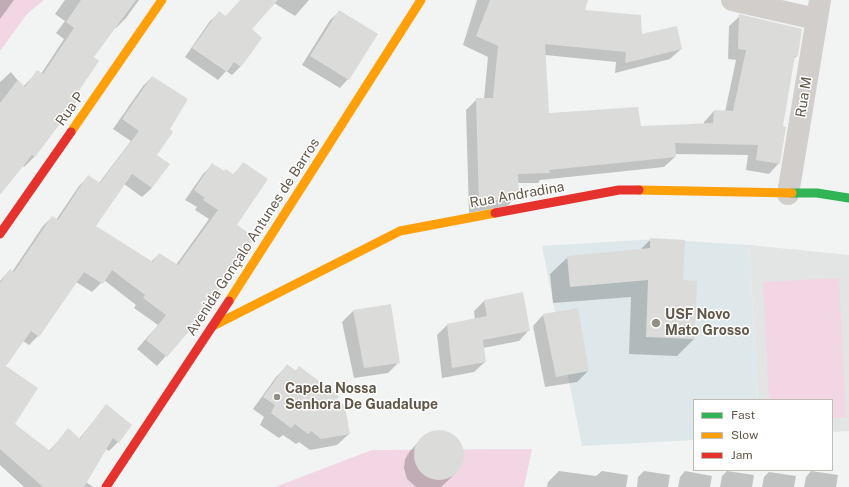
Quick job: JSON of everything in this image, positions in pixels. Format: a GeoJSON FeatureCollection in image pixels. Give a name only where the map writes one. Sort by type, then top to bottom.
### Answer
{"type":"FeatureCollection","features":[{"type":"Feature","properties":{"kind":"street","name":"Rua P"},"geometry":{"type":"LineString","coordinates":[[0,234],[162,0]]}},
{"type":"Feature","properties":{"kind":"street","name":"Avenida Gonçalo Antunes de Barros"},"geometry":{"type":"LineString","coordinates":[[106,487],[213,326],[421,0]]}},
{"type":"Feature","properties":{"kind":"street"},"geometry":{"type":"LineString","coordinates":[[732,0],[818,10]]}},
{"type":"Feature","properties":{"kind":"street","name":"Rua M"},"geometry":{"type":"LineString","coordinates":[[788,194],[818,10]]}},
{"type":"Feature","properties":{"kind":"street","name":"Rua Andradina"},"geometry":{"type":"LineString","coordinates":[[213,326],[400,230],[619,190],[788,194],[817,193],[849,198]]}},
{"type":"Feature","properties":{"kind":"shaded area"},"geometry":{"type":"Polygon","coordinates":[[[0,0],[44,0],[27,14],[0,51],[0,0]]]}},
{"type":"Feature","properties":{"kind":"shaded area","name":"USF Novo Mato Grosso"},"geometry":{"type":"Polygon","coordinates":[[[656,239],[749,245],[758,399],[693,399],[693,440],[582,446],[542,246],[656,239]]]}},
{"type":"Feature","properties":{"kind":"shaded area"},"geometry":{"type":"Polygon","coordinates":[[[749,245],[849,255],[849,431],[833,432],[833,399],[758,399],[749,245]]]}},
{"type":"Feature","properties":{"kind":"shaded area"},"geometry":{"type":"Polygon","coordinates":[[[839,278],[846,417],[833,418],[833,399],[769,399],[763,282],[839,278]]]}},
{"type":"Feature","properties":{"kind":"shaded area"},"geometry":{"type":"Polygon","coordinates":[[[532,449],[524,487],[275,487],[372,450],[532,449]]]}},
{"type":"Feature","properties":{"kind":"building"},"geometry":{"type":"Polygon","coordinates":[[[81,0],[136,0],[94,57],[99,61],[74,98],[77,101],[35,157],[32,155],[0,195],[0,103],[18,80],[25,87],[37,70],[43,74],[74,28],[66,22],[81,0]]]}},
{"type":"Feature","properties":{"kind":"building"},"geometry":{"type":"Polygon","coordinates":[[[240,0],[278,0],[252,29],[262,38],[241,67],[234,62],[227,72],[192,48],[219,11],[226,16],[240,0]]]}},
{"type":"Feature","properties":{"kind":"building"},"geometry":{"type":"Polygon","coordinates":[[[490,0],[588,0],[585,10],[641,15],[642,34],[677,26],[682,49],[625,63],[626,52],[545,44],[549,113],[638,107],[641,126],[713,123],[714,110],[733,111],[746,50],[738,49],[739,14],[802,29],[798,56],[795,56],[783,126],[786,127],[780,164],[756,160],[758,145],[675,143],[676,157],[549,170],[550,173],[518,174],[519,196],[479,203],[476,98],[493,98],[498,46],[476,36],[490,0]]]}},
{"type":"Feature","properties":{"kind":"building"},"geometry":{"type":"Polygon","coordinates":[[[339,10],[378,34],[349,80],[310,56],[339,10]]]}},
{"type":"Feature","properties":{"kind":"building"},"geometry":{"type":"Polygon","coordinates":[[[152,76],[188,99],[170,129],[173,132],[157,155],[170,164],[152,188],[132,174],[96,226],[153,262],[159,253],[178,265],[218,210],[203,200],[205,198],[194,190],[212,163],[224,171],[226,169],[234,175],[243,162],[268,179],[237,225],[255,237],[217,293],[219,294],[199,325],[196,323],[167,357],[146,340],[166,315],[143,298],[145,295],[112,270],[103,284],[84,272],[39,337],[31,331],[6,366],[38,388],[15,424],[50,451],[68,428],[80,439],[106,404],[132,425],[119,443],[113,438],[84,487],[43,487],[0,449],[0,283],[10,269],[14,272],[52,216],[58,220],[88,175],[100,183],[139,131],[122,119],[152,76]]]}},
{"type":"Feature","properties":{"kind":"building"},"geometry":{"type":"Polygon","coordinates":[[[650,238],[685,240],[683,280],[697,281],[695,339],[646,337],[648,280],[570,287],[567,256],[650,248],[650,238]]]}},
{"type":"Feature","properties":{"kind":"building"},"geometry":{"type":"Polygon","coordinates":[[[523,292],[530,331],[483,340],[486,362],[452,368],[447,324],[487,316],[484,300],[523,292]]]}},
{"type":"Feature","properties":{"kind":"building"},"geometry":{"type":"Polygon","coordinates":[[[391,304],[400,363],[364,368],[353,310],[391,304]]]}},
{"type":"Feature","properties":{"kind":"building"},"geometry":{"type":"Polygon","coordinates":[[[578,308],[589,371],[556,377],[543,314],[578,308]]]}},
{"type":"Feature","properties":{"kind":"building"},"geometry":{"type":"Polygon","coordinates":[[[287,364],[296,371],[299,366],[339,396],[337,400],[345,406],[350,434],[321,439],[311,431],[308,434],[295,424],[291,428],[271,413],[275,405],[263,397],[287,364]]]}},
{"type":"Feature","properties":{"kind":"building"},"geometry":{"type":"Polygon","coordinates":[[[439,430],[453,434],[460,441],[464,455],[460,469],[453,476],[439,480],[425,476],[418,469],[414,455],[418,441],[425,434],[439,430]]]}},
{"type":"Feature","properties":{"kind":"traffic: fast"},"geometry":{"type":"LineString","coordinates":[[792,193],[817,193],[849,198]]}},
{"type":"Feature","properties":{"kind":"traffic: slow"},"geometry":{"type":"LineString","coordinates":[[71,132],[162,0]]}},
{"type":"Feature","properties":{"kind":"traffic: slow"},"geometry":{"type":"LineString","coordinates":[[229,301],[421,0]]}},
{"type":"Feature","properties":{"kind":"traffic: slow"},"geometry":{"type":"LineString","coordinates":[[639,190],[792,193]]}},
{"type":"Feature","properties":{"kind":"traffic: slow"},"geometry":{"type":"LineString","coordinates":[[213,326],[400,231],[495,213]]}},
{"type":"Feature","properties":{"kind":"traffic: jam"},"geometry":{"type":"LineString","coordinates":[[0,234],[71,132]]}},
{"type":"Feature","properties":{"kind":"traffic: jam"},"geometry":{"type":"LineString","coordinates":[[495,213],[619,190],[639,190]]}},
{"type":"Feature","properties":{"kind":"traffic: jam"},"geometry":{"type":"LineString","coordinates":[[106,487],[229,301]]}},
{"type":"Feature","properties":{"kind":"place","name":"USF Novo Mato Grosso"},"geometry":{"type":"Point","coordinates":[656,323]}},
{"type":"Feature","properties":{"kind":"place","name":"Capela Nossa Senhora De Guadalupe"},"geometry":{"type":"Point","coordinates":[277,397]}}]}
